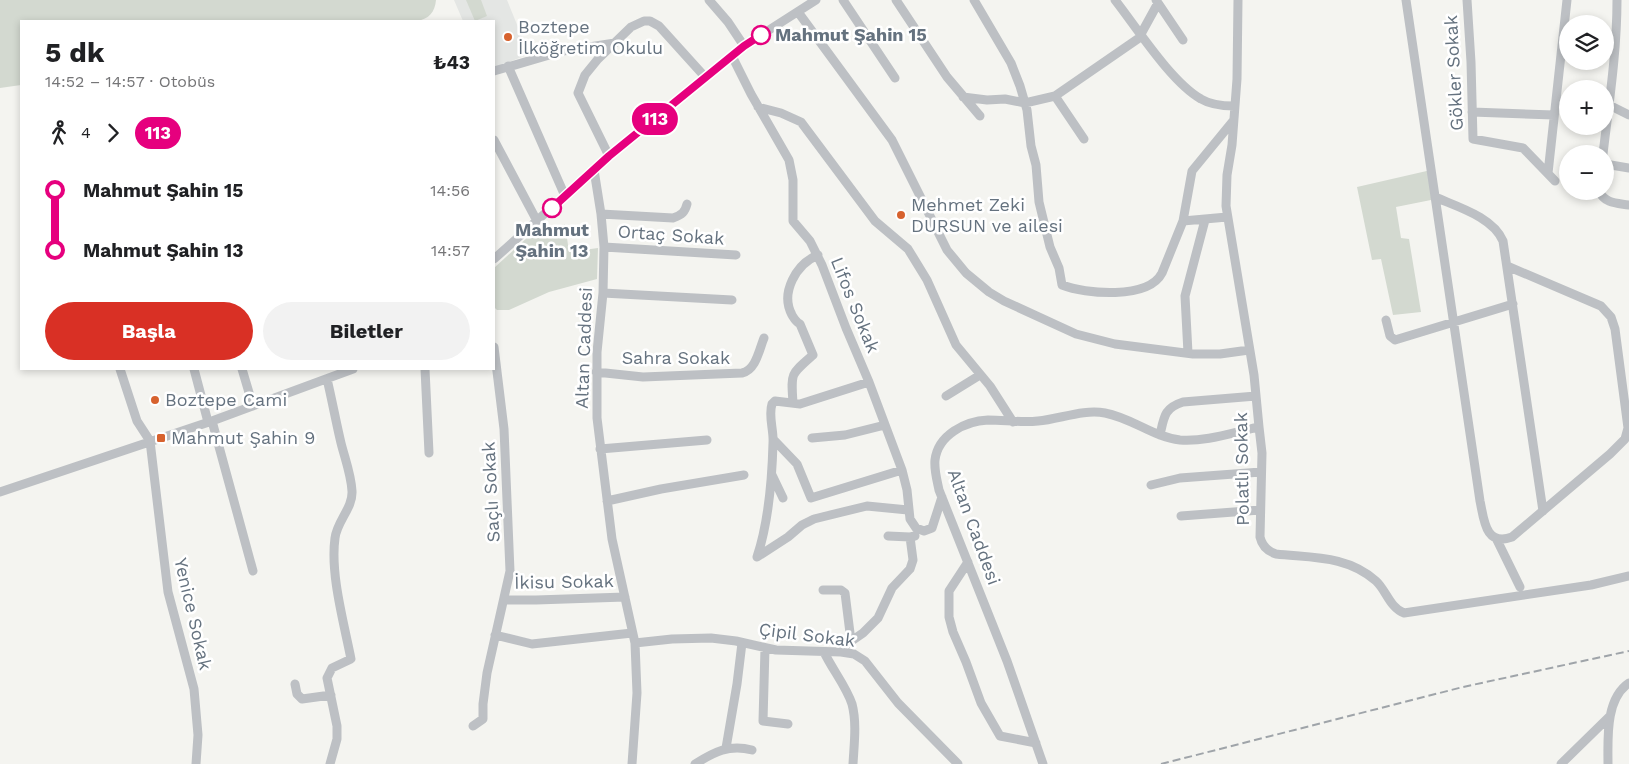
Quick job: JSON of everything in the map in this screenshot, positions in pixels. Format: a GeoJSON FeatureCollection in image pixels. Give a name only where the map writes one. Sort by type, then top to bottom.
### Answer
{"type":"FeatureCollection","features":[{"type":"Feature","properties":{"kind":"street"},"geometry":{"type":"LineString","coordinates":[[709,0],[728,22],[744,46]]}},
{"type":"Feature","properties":{"kind":"street"},"geometry":{"type":"LineString","coordinates":[[495,258],[609,156],[744,46],[816,0]]}},
{"type":"Feature","properties":{"kind":"street"},"geometry":{"type":"LineString","coordinates":[[843,0],[895,78]]}},
{"type":"Feature","properties":{"kind":"street"},"geometry":{"type":"LineString","coordinates":[[896,0],[947,77],[980,116]]}},
{"type":"Feature","properties":{"kind":"street"},"geometry":{"type":"LineString","coordinates":[[974,0],[1011,63],[1025,103],[1036,165],[1039,202],[1050,247],[1059,268],[1062,285],[1076,290],[1097,293],[1140,289],[1152,285],[1158,280],[1183,221],[1192,170],[1233,121]]}},
{"type":"Feature","properties":{"kind":"street"},"geometry":{"type":"LineString","coordinates":[[1115,0],[1169,71],[1194,95],[1213,104],[1234,106]]}},
{"type":"Feature","properties":{"kind":"street","name":"Polatlı Sokak"},"geometry":{"type":"LineString","coordinates":[[1238,0],[1238,43],[1234,106],[1226,185],[1227,217],[1256,396],[1261,472],[1261,540],[1264,547],[1269,552],[1279,555],[1328,558],[1354,567],[1374,580],[1383,589],[1395,607],[1404,613],[1591,585],[1629,576]]}},
{"type":"Feature","properties":{"kind":"street"},"geometry":{"type":"LineString","coordinates":[[1406,0],[1485,524],[1488,533],[1502,539],[1512,537],[1610,454],[1622,443],[1627,435],[1628,425],[1611,317],[1601,306],[1507,266]]}},
{"type":"Feature","properties":{"kind":"street","name":"Gökler Sokak"},"geometry":{"type":"LineString","coordinates":[[1467,0],[1473,139],[1524,148],[1555,181]]}},
{"type":"Feature","properties":{"kind":"street"},"geometry":{"type":"LineString","coordinates":[[1548,173],[1567,0]]}},
{"type":"Feature","properties":{"kind":"street"},"geometry":{"type":"LineString","coordinates":[[1611,80],[1617,0]]}},
{"type":"Feature","properties":{"kind":"street"},"geometry":{"type":"LineString","coordinates":[[962,96],[987,100],[1004,99],[1025,103],[1055,96],[1142,35],[1157,1]]}},
{"type":"Feature","properties":{"kind":"street"},"geometry":{"type":"LineString","coordinates":[[1157,1],[1183,40]]}},
{"type":"Feature","properties":{"kind":"street"},"geometry":{"type":"LineString","coordinates":[[798,12],[892,140],[943,243],[958,264],[974,281],[1004,301],[1076,334],[1132,347],[1188,353],[1220,354],[1249,350]]}},
{"type":"Feature","properties":{"kind":"street"},"geometry":{"type":"LineString","coordinates":[[609,156],[578,93],[585,75],[604,52],[637,23],[644,21],[659,26],[706,78]]}},
{"type":"Feature","properties":{"kind":"street"},"geometry":{"type":"LineString","coordinates":[[495,71],[563,51],[615,42]]}},
{"type":"Feature","properties":{"kind":"street","name":"Lifos Sokak"},"geometry":{"type":"LineString","coordinates":[[732,56],[758,107],[789,160],[793,180],[793,221],[810,241],[818,255],[869,382],[902,470],[907,490],[910,519],[914,527],[921,531],[927,531]]}},
{"type":"Feature","properties":{"kind":"street"},"geometry":{"type":"LineString","coordinates":[[508,66],[565,196]]}},
{"type":"Feature","properties":{"kind":"street"},"geometry":{"type":"LineString","coordinates":[[1055,96],[1084,139]]}},
{"type":"Feature","properties":{"kind":"street"},"geometry":{"type":"LineString","coordinates":[[758,107],[781,113],[801,122],[875,220],[908,249],[927,280],[956,345],[990,386],[1013,422]]}},
{"type":"Feature","properties":{"kind":"street"},"geometry":{"type":"LineString","coordinates":[[1614,108],[1629,115]]}},
{"type":"Feature","properties":{"kind":"street"},"geometry":{"type":"LineString","coordinates":[[1472,112],[1554,115]]}},
{"type":"Feature","properties":{"kind":"street"},"geometry":{"type":"LineString","coordinates":[[495,142],[537,221]]}},
{"type":"Feature","properties":{"kind":"street"},"geometry":{"type":"LineString","coordinates":[[1614,166],[1629,168]]}},
{"type":"Feature","properties":{"kind":"street","name":"Altan Caddesi"},"geometry":{"type":"LineString","coordinates":[[594,170],[604,247],[603,293],[596,372],[597,418],[612,539],[635,643],[637,693],[632,764]]}},
{"type":"Feature","properties":{"kind":"street"},"geometry":{"type":"LineString","coordinates":[[1435,197],[1486,221],[1494,227],[1503,241],[1543,511]]}},
{"type":"Feature","properties":{"kind":"street"},"geometry":{"type":"LineString","coordinates":[[1606,200],[1629,205]]}},
{"type":"Feature","properties":{"kind":"street"},"geometry":{"type":"LineString","coordinates":[[601,214],[674,218],[685,211],[687,204]]}},
{"type":"Feature","properties":{"kind":"street"},"geometry":{"type":"LineString","coordinates":[[1183,221],[1227,217]]}},
{"type":"Feature","properties":{"kind":"street"},"geometry":{"type":"LineString","coordinates":[[1188,353],[1185,296],[1205,220]]}},
{"type":"Feature","properties":{"kind":"street","name":"Ortaç Sokak"},"geometry":{"type":"LineString","coordinates":[[604,247],[736,255]]}},
{"type":"Feature","properties":{"kind":"street"},"geometry":{"type":"LineString","coordinates":[[793,403],[793,374],[813,355],[800,324],[796,322],[790,310],[788,293],[790,285],[800,269],[806,262],[818,255]]}},
{"type":"Feature","properties":{"kind":"street"},"geometry":{"type":"LineString","coordinates":[[603,293],[732,300]]}},
{"type":"Feature","properties":{"kind":"street"},"geometry":{"type":"LineString","coordinates":[[1386,320],[1390,336],[1395,340],[1513,304]]}},
{"type":"Feature","properties":{"kind":"street","name":"Sahra Sokak"},"geometry":{"type":"LineString","coordinates":[[596,372],[643,376],[744,373],[756,361],[764,338]]}},
{"type":"Feature","properties":{"kind":"street","name":"Saçlı Sokak"},"geometry":{"type":"LineString","coordinates":[[473,726],[483,719],[485,688],[510,571],[502,408],[495,355]]}},
{"type":"Feature","properties":{"kind":"street"},"geometry":{"type":"LineString","coordinates":[[120,370],[137,421],[150,441]]}},
{"type":"Feature","properties":{"kind":"street"},"geometry":{"type":"LineString","coordinates":[[194,370],[253,571]]}},
{"type":"Feature","properties":{"kind":"street"},"geometry":{"type":"LineString","coordinates":[[242,370],[253,406]]}},
{"type":"Feature","properties":{"kind":"street"},"geometry":{"type":"LineString","coordinates":[[0,492],[210,422],[348,370]]}},
{"type":"Feature","properties":{"kind":"street"},"geometry":{"type":"LineString","coordinates":[[425,370],[429,453]]}},
{"type":"Feature","properties":{"kind":"street"},"geometry":{"type":"LineString","coordinates":[[946,396],[980,375]]}},
{"type":"Feature","properties":{"kind":"street"},"geometry":{"type":"LineString","coordinates":[[327,379],[349,472],[352,493],[348,508],[338,525],[335,544],[335,569],[351,659],[330,670],[327,681],[337,733],[330,764]]}},
{"type":"Feature","properties":{"kind":"street"},"geometry":{"type":"LineString","coordinates":[[869,382],[800,404],[775,401],[772,404],[774,440],[772,475],[764,532],[757,558],[802,525],[814,519],[867,506],[908,510]]}},
{"type":"Feature","properties":{"kind":"street"},"geometry":{"type":"LineString","coordinates":[[1160,435],[1164,415],[1173,405],[1183,402],[1256,396]]}},
{"type":"Feature","properties":{"kind":"street","name":"Altan Caddesi"},"geometry":{"type":"LineString","coordinates":[[1043,764],[1007,661],[942,497],[935,466],[937,451],[941,443],[955,430],[968,424],[988,420],[1038,421],[1102,412],[1160,435],[1180,440],[1259,428]]}},
{"type":"Feature","properties":{"kind":"street"},"geometry":{"type":"LineString","coordinates":[[812,438],[845,434],[885,425]]}},
{"type":"Feature","properties":{"kind":"street"},"geometry":{"type":"LineString","coordinates":[[600,449],[707,440]]}},
{"type":"Feature","properties":{"kind":"street"},"geometry":{"type":"LineString","coordinates":[[774,440],[797,464],[811,498],[902,470]]}},
{"type":"Feature","properties":{"kind":"street","name":"Yenice Sokak"},"geometry":{"type":"LineString","coordinates":[[150,441],[168,592],[194,689],[198,735],[196,764]]}},
{"type":"Feature","properties":{"kind":"street"},"geometry":{"type":"LineString","coordinates":[[1151,485],[1180,478],[1261,472]]}},
{"type":"Feature","properties":{"kind":"street"},"geometry":{"type":"LineString","coordinates":[[607,501],[744,474]]}},
{"type":"Feature","properties":{"kind":"street"},"geometry":{"type":"LineString","coordinates":[[772,475],[783,498]]}},
{"type":"Feature","properties":{"kind":"street"},"geometry":{"type":"LineString","coordinates":[[888,536],[910,538],[932,528],[935,524],[942,497]]}},
{"type":"Feature","properties":{"kind":"street"},"geometry":{"type":"LineString","coordinates":[[1181,516],[1260,510]]}},
{"type":"Feature","properties":{"kind":"street"},"geometry":{"type":"LineString","coordinates":[[841,652],[878,618],[892,588],[910,569],[913,558],[910,538]]}},
{"type":"Feature","properties":{"kind":"street"},"geometry":{"type":"LineString","coordinates":[[1496,538],[1520,587]]}},
{"type":"Feature","properties":{"kind":"street"},"geometry":{"type":"LineString","coordinates":[[968,562],[953,582],[948,595],[949,617],[953,632],[981,703],[1000,736],[1036,743]]}},
{"type":"Feature","properties":{"kind":"street"},"geometry":{"type":"LineString","coordinates":[[822,590],[841,590],[845,593],[851,641]]}},
{"type":"Feature","properties":{"kind":"street","name":"İkisu Sokak"},"geometry":{"type":"LineString","coordinates":[[504,600],[625,597]]}},
{"type":"Feature","properties":{"kind":"street"},"geometry":{"type":"LineString","coordinates":[[495,635],[532,644],[632,633]]}},
{"type":"Feature","properties":{"kind":"street","name":"Çipil Sokak"},"geometry":{"type":"LineString","coordinates":[[635,643],[672,638],[698,638],[742,642],[784,651],[854,654],[865,660],[903,708],[958,764]]}},
{"type":"Feature","properties":{"kind":"street"},"geometry":{"type":"LineString","coordinates":[[726,748],[738,684],[742,642]]}},
{"type":"Feature","properties":{"kind":"street"},"geometry":{"type":"LineString","coordinates":[[765,648],[763,722],[788,724]]}},
{"type":"Feature","properties":{"kind":"street"},"geometry":{"type":"LineString","coordinates":[[824,652],[847,692],[852,706],[855,725],[853,764]]}},
{"type":"Feature","properties":{"kind":"street"},"geometry":{"type":"LineString","coordinates":[[1561,764],[1609,717],[1620,692],[1629,683]]}},
{"type":"Feature","properties":{"kind":"street"},"geometry":{"type":"LineString","coordinates":[[295,684],[297,694],[302,699],[331,695]]}},
{"type":"Feature","properties":{"kind":"street"},"geometry":{"type":"LineString","coordinates":[[1608,764],[1609,717]]}},
{"type":"Feature","properties":{"kind":"street"},"geometry":{"type":"LineString","coordinates":[[695,764],[713,752],[726,748],[752,750]]}},
{"type":"Feature","properties":{"kind":"shaded area"},"geometry":{"type":"Polygon","coordinates":[[[0,0],[436,0],[431,14],[421,20],[20,20],[20,85],[0,88],[0,0]]]}},
{"type":"Feature","properties":{"kind":"shaded area","name":"Boztepe İlköğretim Okulu"},"geometry":{"type":"Polygon","coordinates":[[[454,0],[507,0],[529,54],[495,68],[495,20],[463,20],[454,0]]]}},
{"type":"Feature","properties":{"kind":"shaded area"},"geometry":{"type":"Polygon","coordinates":[[[466,0],[481,0],[487,16],[475,20],[466,0]]]}},
{"type":"Feature","properties":{"kind":"shaded area"},"geometry":{"type":"Polygon","coordinates":[[[1431,170],[1436,199],[1396,207],[1401,238],[1409,239],[1421,312],[1393,315],[1381,259],[1372,260],[1357,187],[1431,170]]]}},
{"type":"Feature","properties":{"kind":"shaded area"},"geometry":{"type":"Polygon","coordinates":[[[565,224],[569,252],[598,248],[597,279],[549,292],[509,310],[497,310],[495,308],[495,267],[541,225],[551,235],[565,224]]]}},
{"type":"Feature","properties":{"kind":"railway"},"geometry":{"type":"LineString","coordinates":[[1161,764],[1463,687],[1629,651]]}},
{"type":"Feature","properties":{"kind":"bus line","name":"113"},"geometry":{"type":"LineString","coordinates":[[552,208],[622,145],[744,46],[761,35]]}},
{"type":"Feature","properties":{"kind":"place","name":"Mahmut Şahin 15"},"geometry":{"type":"Point","coordinates":[761,35]}},
{"type":"Feature","properties":{"kind":"place","name":"Boztepe İlköğretim Okulu"},"geometry":{"type":"Point","coordinates":[508,37]}},
{"type":"Feature","properties":{"kind":"place","name":"Mahmut Şahin 13"},"geometry":{"type":"Point","coordinates":[552,208]}},
{"type":"Feature","properties":{"kind":"place","name":"Mehmet Zeki DURSUN ve ailesi"},"geometry":{"type":"Point","coordinates":[901,215]}},
{"type":"Feature","properties":{"kind":"place","name":"Boztepe Cami"},"geometry":{"type":"Point","coordinates":[155,400]}},
{"type":"Feature","properties":{"kind":"place","name":"Mahmut Şahin 9"},"geometry":{"type":"Point","coordinates":[161,438]}}]}
